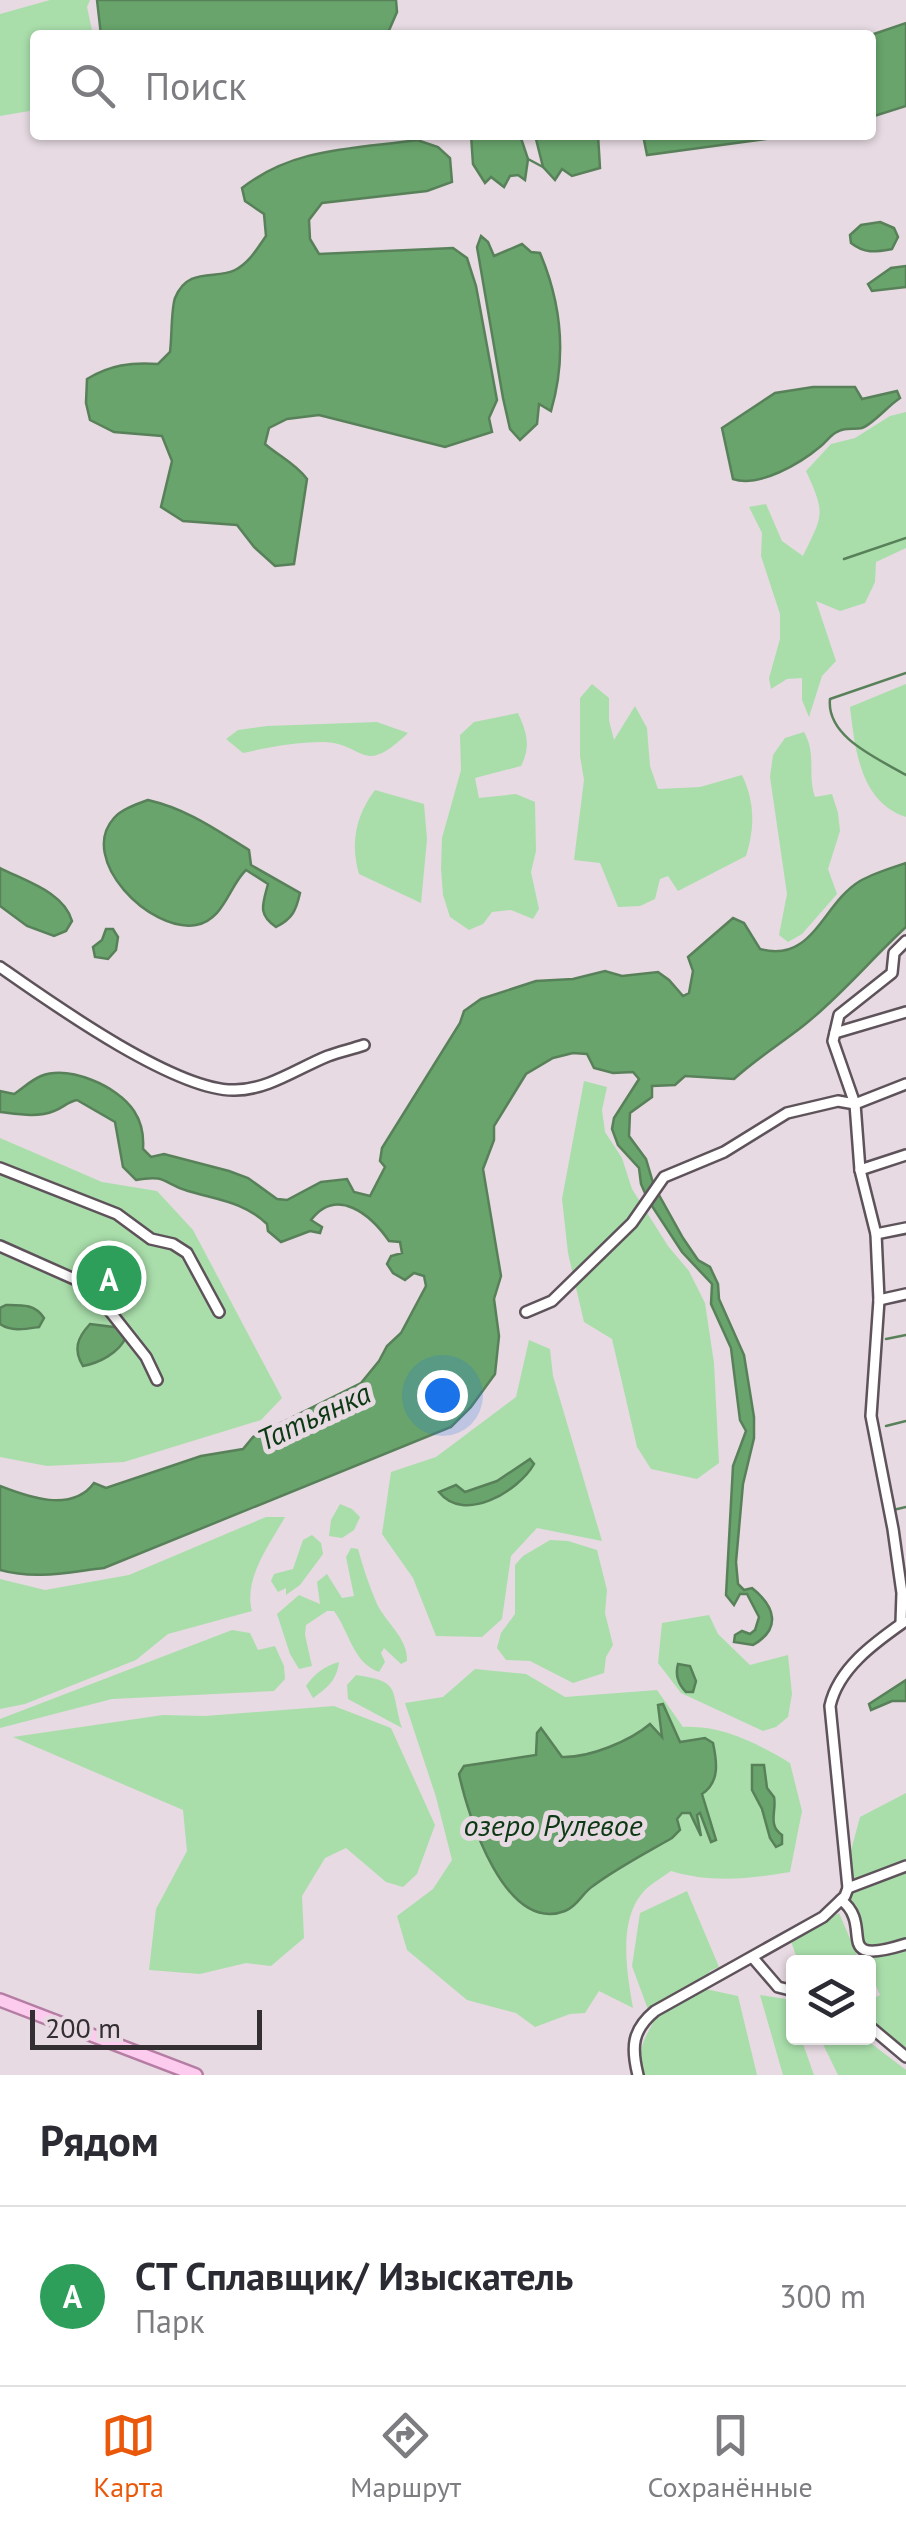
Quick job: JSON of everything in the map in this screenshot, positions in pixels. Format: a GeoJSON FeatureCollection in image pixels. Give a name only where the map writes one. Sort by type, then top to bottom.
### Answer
{"type":"FeatureCollection","features":[{"type":"Feature","properties":{"kind":"main road"},"geometry":{"type":"LineString","coordinates":[[0,2002],[196,2075]]}},
{"type":"Feature","properties":{"kind":"street"},"geometry":{"type":"LineString","coordinates":[[638,2075],[634,2038],[638,2026],[654,2012],[823,1916],[848,1888],[830,1706],[834,1688],[856,1661],[904,1622],[895,1544],[871,1416],[878,1300],[876,1234],[860,1170],[855,1104],[833,1041],[838,1015],[892,973],[894,954],[906,941]]}},
{"type":"Feature","properties":{"kind":"street"},"geometry":{"type":"LineString","coordinates":[[0,967],[122,1046],[201,1087],[236,1090],[270,1082],[330,1055],[364,1046]]}},
{"type":"Feature","properties":{"kind":"street"},"geometry":{"type":"LineString","coordinates":[[836,1032],[906,1012]]}},
{"type":"Feature","properties":{"kind":"street"},"geometry":{"type":"LineString","coordinates":[[526,1312],[552,1301],[632,1223],[664,1177],[724,1152],[787,1113],[838,1101],[855,1104],[906,1084]]}},
{"type":"Feature","properties":{"kind":"street"},"geometry":{"type":"LineString","coordinates":[[860,1170],[906,1155]]}},
{"type":"Feature","properties":{"kind":"street"},"geometry":{"type":"LineString","coordinates":[[0,1168],[117,1214],[151,1238],[187,1253],[219,1312]]}},
{"type":"Feature","properties":{"kind":"street"},"geometry":{"type":"LineString","coordinates":[[876,1234],[906,1228]]}},
{"type":"Feature","properties":{"kind":"street"},"geometry":{"type":"LineString","coordinates":[[0,1246],[90,1286],[146,1357],[157,1380]]}},
{"type":"Feature","properties":{"kind":"street"},"geometry":{"type":"LineString","coordinates":[[878,1300],[906,1294]]}},
{"type":"Feature","properties":{"kind":"street"},"geometry":{"type":"LineString","coordinates":[[848,1888],[906,1866]]}},
{"type":"Feature","properties":{"kind":"street"},"geometry":{"type":"LineString","coordinates":[[841,1900],[848,1905],[860,1947],[866,1952],[873,1954],[906,1944]]}},
{"type":"Feature","properties":{"kind":"street"},"geometry":{"type":"LineString","coordinates":[[753,1958],[778,1987],[786,1988]]}},
{"type":"Feature","properties":{"kind":"street"},"geometry":{"type":"LineString","coordinates":[[876,2032],[906,2057]]}},
{"type":"Feature","properties":{"kind":"shaded area"},"geometry":{"type":"Polygon","coordinates":[[[50,0],[90,0],[87,7],[92,30],[30,30],[30,111],[0,116],[0,14],[50,0]]]}},
{"type":"Feature","properties":{"kind":"shaded area"},"geometry":{"type":"Polygon","coordinates":[[[906,412],[906,548],[876,562],[875,582],[865,603],[840,611],[816,601],[836,661],[822,676],[809,717],[802,700],[802,678],[787,679],[771,689],[769,678],[780,639],[780,614],[761,556],[762,533],[749,507],[766,504],[782,541],[803,556],[820,514],[806,471],[831,444],[855,438],[890,416],[906,412]]]}},
{"type":"Feature","properties":{"kind":"shaded area"},"geometry":{"type":"Polygon","coordinates":[[[592,684],[609,698],[614,740],[635,706],[647,728],[650,766],[658,789],[700,787],[742,775],[752,815],[746,856],[678,891],[668,876],[660,879],[655,899],[640,906],[618,907],[600,863],[574,860],[584,780],[580,698],[592,684]]]}},
{"type":"Feature","properties":{"kind":"shaded area"},"geometry":{"type":"Polygon","coordinates":[[[906,684],[906,817],[891,810],[869,787],[854,740],[850,707],[906,684]]]}},
{"type":"Feature","properties":{"kind":"shaded area"},"geometry":{"type":"Polygon","coordinates":[[[518,713],[527,740],[521,766],[475,778],[479,798],[516,794],[535,802],[536,851],[531,872],[539,909],[533,919],[511,910],[492,912],[483,924],[469,930],[450,917],[441,868],[442,838],[461,770],[460,735],[474,722],[518,713]]]}},
{"type":"Feature","properties":{"kind":"shaded area"},"geometry":{"type":"Polygon","coordinates":[[[377,722],[408,733],[381,754],[372,756],[323,742],[243,753],[226,739],[238,730],[267,726],[377,722]]]}},
{"type":"Feature","properties":{"kind":"shaded area"},"geometry":{"type":"Polygon","coordinates":[[[804,732],[810,749],[815,797],[832,794],[838,813],[840,831],[828,869],[837,894],[802,934],[788,942],[779,935],[787,894],[770,777],[773,755],[785,738],[804,732]]]}},
{"type":"Feature","properties":{"kind":"shaded area"},"geometry":{"type":"Polygon","coordinates":[[[375,790],[424,804],[427,839],[421,903],[359,874],[357,830],[363,809],[375,790]]]}},
{"type":"Feature","properties":{"kind":"shaded area"},"geometry":{"type":"Polygon","coordinates":[[[584,1081],[607,1087],[602,1110],[605,1132],[622,1158],[632,1189],[689,1271],[705,1303],[714,1363],[719,1463],[697,1479],[651,1469],[637,1447],[612,1339],[584,1322],[568,1253],[562,1199],[584,1081]]]}},
{"type":"Feature","properties":{"kind":"shaded area"},"geometry":{"type":"Polygon","coordinates":[[[0,1138],[102,1182],[157,1191],[193,1230],[282,1398],[261,1420],[124,1462],[47,1466],[0,1457],[0,1138]]]}},
{"type":"Feature","properties":{"kind":"shaded area"},"geometry":{"type":"Polygon","coordinates":[[[529,1340],[550,1349],[553,1376],[602,1541],[537,1528],[511,1556],[502,1619],[482,1637],[436,1636],[413,1578],[382,1534],[391,1472],[436,1457],[516,1397],[529,1340]]]}},
{"type":"Feature","properties":{"kind":"shaded area"},"geometry":{"type":"Polygon","coordinates":[[[340,1504],[360,1517],[354,1530],[342,1538],[329,1536],[331,1520],[340,1504]]]}},
{"type":"Feature","properties":{"kind":"shaded area"},"geometry":{"type":"Polygon","coordinates":[[[266,1517],[285,1517],[255,1574],[252,1611],[168,1634],[136,1660],[25,1704],[0,1709],[0,1579],[45,1590],[129,1575],[266,1517]]]}},
{"type":"Feature","properties":{"kind":"shaded area"},"geometry":{"type":"Polygon","coordinates":[[[312,1535],[321,1543],[323,1554],[300,1585],[286,1595],[286,1588],[278,1592],[271,1581],[274,1574],[293,1569],[303,1540],[312,1535]]]}},
{"type":"Feature","properties":{"kind":"shaded area"},"geometry":{"type":"Polygon","coordinates":[[[550,1540],[597,1550],[607,1590],[605,1613],[613,1645],[604,1673],[573,1683],[530,1661],[506,1660],[497,1648],[501,1633],[515,1614],[515,1565],[550,1540]]]}},
{"type":"Feature","properties":{"kind":"shaded area"},"geometry":{"type":"Polygon","coordinates":[[[351,1548],[358,1549],[377,1604],[400,1638],[407,1661],[401,1664],[384,1648],[381,1653],[385,1662],[379,1672],[370,1668],[357,1654],[334,1611],[327,1611],[306,1625],[312,1666],[299,1669],[277,1614],[299,1595],[320,1604],[317,1582],[327,1574],[342,1598],[354,1596],[346,1557],[351,1548]]]}},
{"type":"Feature","properties":{"kind":"shaded area"},"geometry":{"type":"Polygon","coordinates":[[[709,1615],[718,1634],[750,1665],[788,1655],[792,1694],[788,1717],[776,1727],[763,1731],[681,1693],[658,1663],[662,1623],[709,1615]]]}},
{"type":"Feature","properties":{"kind":"shaded area"},"geometry":{"type":"Polygon","coordinates":[[[232,1630],[250,1633],[258,1650],[275,1646],[285,1679],[274,1691],[112,1699],[0,1728],[0,1719],[232,1630]]]}},
{"type":"Feature","properties":{"kind":"shaded area"},"geometry":{"type":"Polygon","coordinates":[[[339,1662],[331,1683],[313,1698],[306,1686],[316,1674],[339,1662]]]}},
{"type":"Feature","properties":{"kind":"shaded area"},"geometry":{"type":"Polygon","coordinates":[[[475,1669],[526,1674],[565,1697],[657,1690],[683,1727],[711,1729],[738,1737],[790,1763],[802,1811],[790,1872],[730,1879],[671,1871],[648,1887],[636,1902],[627,1931],[633,2008],[599,1991],[585,2013],[570,2014],[535,2027],[516,2013],[467,2000],[407,1950],[397,1916],[433,1889],[452,1860],[405,1703],[443,1697],[475,1669]]]}},
{"type":"Feature","properties":{"kind":"shaded area"},"geometry":{"type":"Polygon","coordinates":[[[356,1675],[388,1684],[402,1728],[348,1699],[347,1685],[356,1675]]]}},
{"type":"Feature","properties":{"kind":"shaded area"},"geometry":{"type":"Polygon","coordinates":[[[334,1706],[391,1728],[435,1825],[417,1874],[403,1887],[386,1882],[346,1848],[325,1858],[302,1896],[304,1938],[271,1966],[246,1963],[200,1974],[149,1970],[156,1909],[187,1851],[183,1810],[13,1737],[163,1715],[205,1716],[334,1706]]]}},
{"type":"Feature","properties":{"kind":"shaded area"},"geometry":{"type":"Polygon","coordinates":[[[906,1793],[906,2062],[876,2038],[876,1997],[880,1995],[876,1986],[876,1955],[863,1955],[842,1908],[854,1891],[849,1858],[860,1817],[906,1793]]]}},
{"type":"Feature","properties":{"kind":"shaded area"},"geometry":{"type":"Polygon","coordinates":[[[687,1891],[719,1967],[696,1987],[738,1996],[757,2075],[643,2075],[642,2048],[653,2023],[632,1966],[640,1913],[687,1891]]]}},
{"type":"Feature","properties":{"kind":"shaded area"},"geometry":{"type":"Polygon","coordinates":[[[839,1913],[857,1955],[796,1955],[791,1941],[839,1913]]]}},
{"type":"Feature","properties":{"kind":"shaded area"},"geometry":{"type":"Polygon","coordinates":[[[760,1995],[786,1999],[786,2045],[803,2045],[814,2075],[783,2075],[760,1995]]]}},
{"type":"Feature","properties":{"kind":"shaded area"},"geometry":{"type":"Polygon","coordinates":[[[823,2045],[873,2045],[906,2070],[906,2075],[838,2075],[823,2045]]]}},
{"type":"Feature","properties":{"kind":"water"},"geometry":{"type":"Polygon","coordinates":[[[97,0],[396,0],[397,12],[389,30],[100,30],[97,0]]]}},
{"type":"Feature","properties":{"kind":"water"},"geometry":{"type":"Polygon","coordinates":[[[906,23],[906,106],[876,115],[876,33],[906,23]]]}},
{"type":"Feature","properties":{"kind":"water"},"geometry":{"type":"Polygon","coordinates":[[[417,140],[438,147],[450,158],[452,182],[427,191],[322,203],[309,220],[310,239],[319,254],[453,248],[467,258],[476,286],[497,400],[489,418],[492,432],[445,447],[319,415],[287,419],[269,428],[265,444],[307,479],[294,564],[275,566],[237,525],[183,521],[161,507],[172,461],[162,436],[114,432],[90,420],[87,379],[121,366],[158,364],[170,352],[174,303],[181,288],[195,278],[235,270],[252,255],[266,236],[264,214],[245,201],[242,188],[282,164],[304,157],[417,140]]]}},
{"type":"Feature","properties":{"kind":"water"},"geometry":{"type":"Polygon","coordinates":[[[471,140],[522,140],[528,159],[525,180],[518,175],[510,176],[504,187],[491,177],[485,183],[473,164],[471,140]]]}},
{"type":"Feature","properties":{"kind":"water"},"geometry":{"type":"Polygon","coordinates":[[[536,140],[598,140],[600,168],[572,176],[562,169],[555,180],[543,167],[536,140]]]}},
{"type":"Feature","properties":{"kind":"water"},"geometry":{"type":"Polygon","coordinates":[[[644,140],[759,140],[647,155],[644,140]]]}},
{"type":"Feature","properties":{"kind":"water"},"geometry":{"type":"Polygon","coordinates":[[[880,222],[894,228],[898,237],[892,249],[870,251],[851,243],[850,235],[861,225],[880,222]]]}},
{"type":"Feature","properties":{"kind":"water"},"geometry":{"type":"Polygon","coordinates":[[[481,236],[494,256],[522,244],[531,252],[540,253],[557,311],[559,370],[551,411],[539,404],[537,424],[520,440],[510,429],[503,398],[477,247],[481,236]]]}},
{"type":"Feature","properties":{"kind":"water"},"geometry":{"type":"Polygon","coordinates":[[[906,266],[906,287],[872,291],[868,284],[891,268],[906,266]]]}},
{"type":"Feature","properties":{"kind":"water"},"geometry":{"type":"Polygon","coordinates":[[[813,387],[855,387],[862,399],[897,391],[900,398],[866,426],[836,432],[813,453],[779,472],[755,480],[733,479],[722,428],[775,393],[813,387]]]}},
{"type":"Feature","properties":{"kind":"water"},"geometry":{"type":"Polygon","coordinates":[[[148,800],[188,814],[249,850],[251,865],[300,893],[290,917],[276,927],[266,918],[263,908],[268,884],[246,870],[220,910],[196,925],[178,924],[140,905],[112,872],[105,853],[105,835],[117,815],[148,800]]]}},
{"type":"Feature","properties":{"kind":"water","name":"Татьянка"},"geometry":{"type":"Polygon","coordinates":[[[906,863],[906,927],[817,1014],[734,1079],[685,1076],[675,1085],[652,1086],[652,1097],[630,1113],[629,1136],[646,1159],[654,1186],[683,1238],[698,1260],[710,1267],[718,1284],[719,1299],[744,1355],[754,1438],[743,1484],[736,1562],[738,1584],[744,1590],[752,1588],[770,1610],[771,1625],[762,1639],[753,1645],[734,1642],[735,1635],[742,1631],[750,1634],[755,1630],[759,1617],[747,1594],[740,1594],[734,1605],[726,1595],[733,1466],[746,1431],[740,1420],[731,1348],[711,1304],[712,1284],[682,1252],[648,1200],[639,1168],[618,1145],[612,1129],[614,1118],[639,1079],[633,1072],[613,1073],[594,1068],[587,1054],[553,1058],[526,1074],[494,1126],[494,1140],[483,1169],[501,1276],[494,1299],[499,1336],[495,1374],[451,1427],[104,1568],[39,1575],[0,1570],[0,1486],[36,1498],[62,1500],[74,1498],[94,1483],[106,1488],[201,1456],[243,1449],[253,1437],[361,1383],[401,1333],[426,1286],[424,1276],[414,1273],[405,1280],[393,1273],[387,1264],[391,1256],[402,1253],[400,1242],[389,1241],[373,1222],[353,1208],[332,1205],[321,1210],[311,1220],[322,1227],[320,1233],[310,1231],[281,1242],[268,1231],[267,1224],[240,1206],[160,1179],[136,1180],[123,1167],[115,1122],[77,1100],[48,1113],[13,1114],[0,1112],[0,1091],[14,1094],[52,1073],[79,1076],[105,1086],[127,1102],[141,1125],[143,1149],[151,1157],[164,1154],[229,1171],[248,1178],[277,1199],[287,1200],[321,1182],[347,1179],[354,1192],[370,1196],[385,1167],[380,1161],[382,1148],[464,1011],[481,999],[536,981],[573,979],[605,971],[622,976],[658,972],[683,996],[689,993],[693,971],[688,957],[733,918],[744,923],[760,949],[793,948],[860,881],[906,863]]]}},
{"type":"Feature","properties":{"kind":"water"},"geometry":{"type":"Polygon","coordinates":[[[0,868],[61,902],[72,921],[66,931],[54,936],[27,926],[0,906],[0,868]]]}},
{"type":"Feature","properties":{"kind":"water"},"geometry":{"type":"Polygon","coordinates":[[[106,929],[113,929],[118,937],[116,950],[108,959],[95,957],[93,947],[102,940],[106,929]]]}},
{"type":"Feature","properties":{"kind":"water"},"geometry":{"type":"Polygon","coordinates":[[[0,1308],[32,1308],[44,1318],[39,1327],[9,1328],[0,1324],[0,1308]]]}},
{"type":"Feature","properties":{"kind":"water"},"geometry":{"type":"Polygon","coordinates":[[[90,1324],[121,1328],[126,1337],[108,1356],[83,1366],[78,1344],[90,1324]]]}},
{"type":"Feature","properties":{"kind":"water"},"geometry":{"type":"Polygon","coordinates":[[[530,1459],[534,1464],[527,1474],[490,1500],[462,1505],[439,1492],[456,1485],[465,1492],[497,1481],[530,1459]]]}},
{"type":"Feature","properties":{"kind":"water"},"geometry":{"type":"Polygon","coordinates":[[[678,1664],[690,1666],[696,1681],[693,1692],[686,1692],[679,1683],[678,1664]]]}},
{"type":"Feature","properties":{"kind":"water"},"geometry":{"type":"Polygon","coordinates":[[[906,1680],[906,1701],[892,1701],[871,1710],[869,1704],[906,1680]]]}},
{"type":"Feature","properties":{"kind":"water","name":"озеро Рулевое"},"geometry":{"type":"Polygon","coordinates":[[[663,1704],[680,1742],[705,1738],[713,1743],[714,1778],[702,1794],[716,1840],[711,1842],[700,1813],[697,1815],[701,1836],[690,1813],[682,1813],[677,1819],[680,1830],[672,1838],[602,1879],[569,1909],[544,1913],[524,1905],[507,1889],[481,1842],[459,1774],[464,1766],[536,1755],[537,1733],[541,1728],[562,1757],[609,1747],[650,1724],[662,1737],[658,1705],[663,1704]]]}},
{"type":"Feature","properties":{"kind":"water"},"geometry":{"type":"Polygon","coordinates":[[[752,1765],[764,1765],[767,1788],[774,1797],[774,1822],[782,1835],[782,1844],[776,1847],[752,1790],[752,1765]]]}},
{"type":"Feature","properties":{"kind":"waterway"},"geometry":{"type":"LineString","coordinates":[[528,159],[543,167]]}},
{"type":"Feature","properties":{"kind":"waterway"},"geometry":{"type":"LineString","coordinates":[[844,559],[906,538]]}},
{"type":"Feature","properties":{"kind":"waterway"},"geometry":{"type":"LineString","coordinates":[[906,673],[830,699],[836,725],[845,735],[868,754],[906,775]]}},
{"type":"Feature","properties":{"kind":"waterway"},"geometry":{"type":"LineString","coordinates":[[886,1339],[906,1335]]}},
{"type":"Feature","properties":{"kind":"waterway"},"geometry":{"type":"LineString","coordinates":[[886,1426],[906,1421]]}},
{"type":"Feature","properties":{"kind":"waterway"},"geometry":{"type":"LineString","coordinates":[[893,1510],[906,1507]]}},
{"type":"Feature","properties":{"kind":"place","name":"СТ Сплавщик/ Изыскатель"},"geometry":{"type":"Point","coordinates":[109,1278]}}]}
